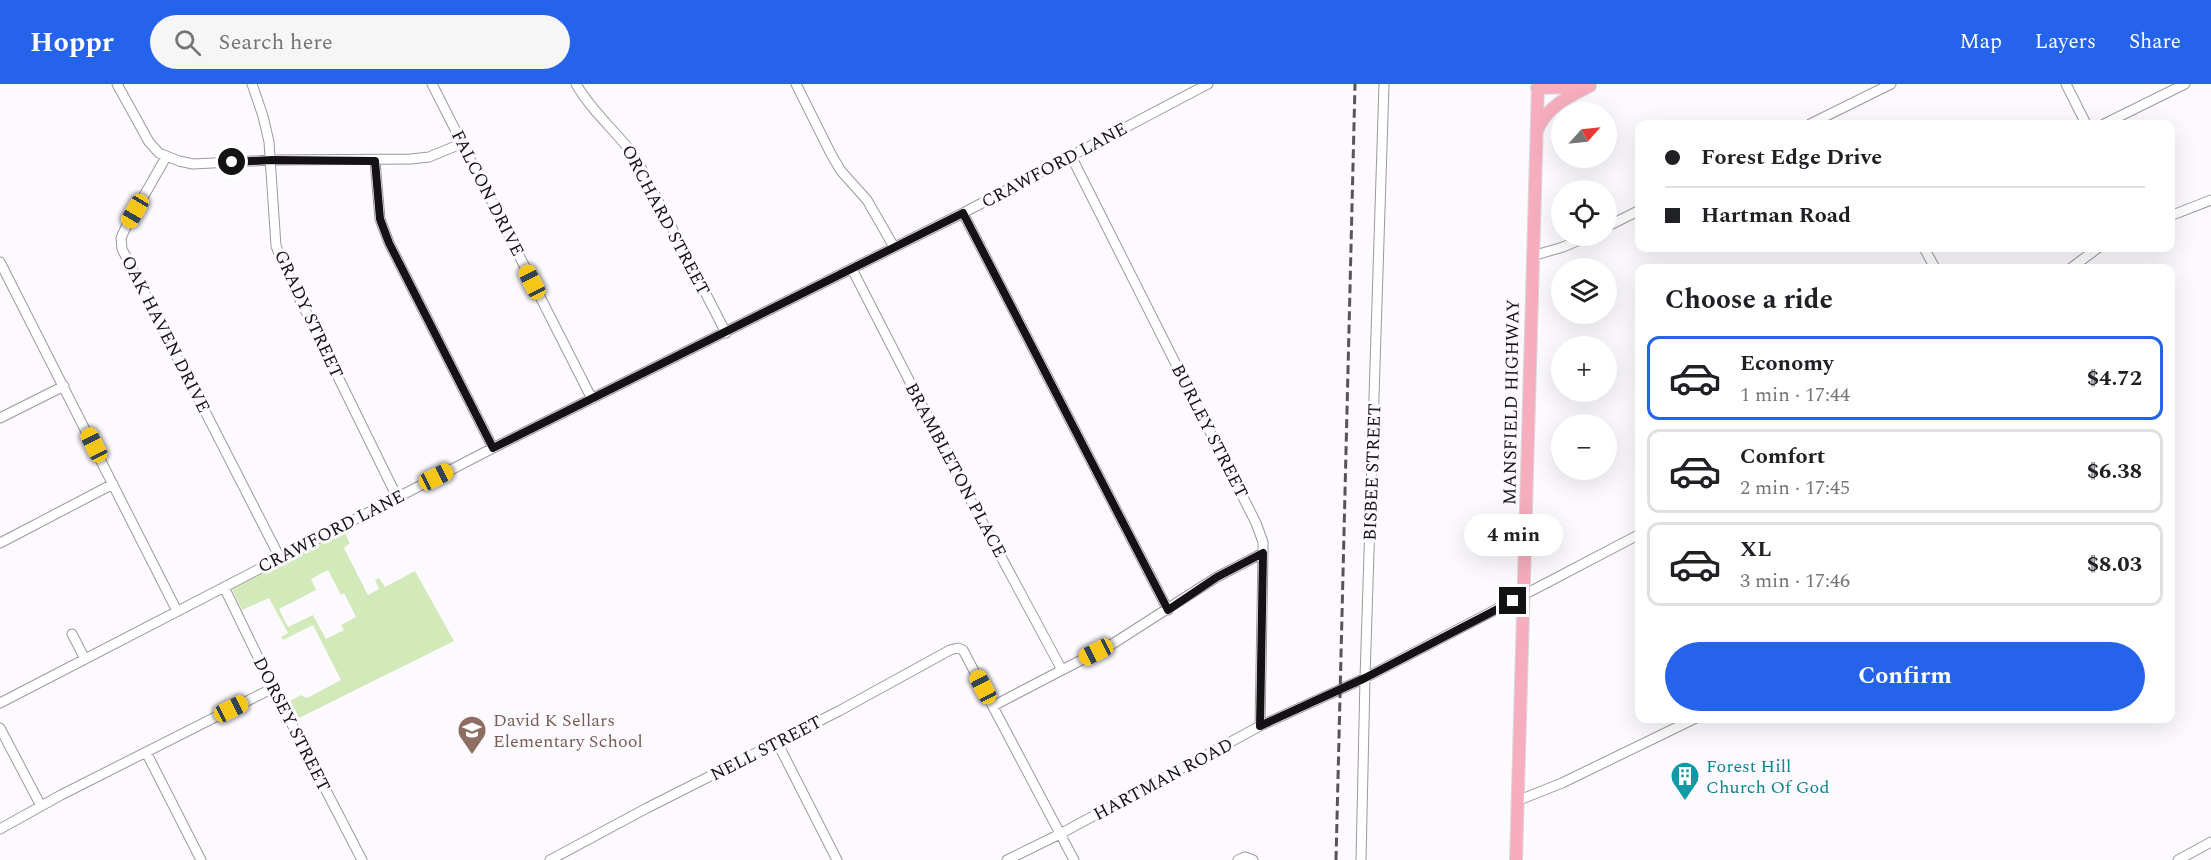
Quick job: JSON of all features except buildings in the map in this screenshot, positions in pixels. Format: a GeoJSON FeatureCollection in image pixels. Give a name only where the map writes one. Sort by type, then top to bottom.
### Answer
{"type":"FeatureCollection","features":[{"type":"Feature","properties":{"kind":"main road"},"geometry":{"type":"LineString","coordinates":[[1537,85],[1593,85]]}},
{"type":"Feature","properties":{"kind":"main road","name":"MANSFIELD HIGHWAY"},"geometry":{"type":"LineString","coordinates":[[1516,860],[1537,85]]}},
{"type":"Feature","properties":{"kind":"main road"},"geometry":{"type":"LineString","coordinates":[[1535,134],[1544,116],[1556,105],[1593,85]]}},
{"type":"Feature","properties":{"kind":"street"},"geometry":{"type":"LineString","coordinates":[[117,84],[149,142],[166,157],[193,164],[272,160],[375,161],[429,157],[463,143]]}},
{"type":"Feature","properties":{"kind":"street","name":"GRADY STREET"},"geometry":{"type":"LineString","coordinates":[[252,84],[263,117],[272,160],[276,246],[286,273],[397,497]]}},
{"type":"Feature","properties":{"kind":"street","name":"FALCON DRIVE"},"geometry":{"type":"LineString","coordinates":[[432,84],[592,399]]}},
{"type":"Feature","properties":{"kind":"street","name":"ORCHARD STREET"},"geometry":{"type":"LineString","coordinates":[[576,84],[589,104],[636,158],[726,333]]}},
{"type":"Feature","properties":{"kind":"street"},"geometry":{"type":"LineString","coordinates":[[796,84],[841,171],[867,200],[894,247]]}},
{"type":"Feature","properties":{"kind":"street","name":"CRAWFORD LANE"},"geometry":{"type":"LineString","coordinates":[[0,703],[493,448],[963,213],[1208,84]]}},
{"type":"Feature","properties":{"kind":"street","name":"BISBEE STREET"},"geometry":{"type":"LineString","coordinates":[[1361,860],[1384,84]]}},
{"type":"Feature","properties":{"kind":"street"},"geometry":{"type":"LineString","coordinates":[[1818,120],[1892,84]]}},
{"type":"Feature","properties":{"kind":"street"},"geometry":{"type":"LineString","coordinates":[[2066,84],[2084,120]]}},
{"type":"Feature","properties":{"kind":"street"},"geometry":{"type":"LineString","coordinates":[[2112,120],[2185,84]]}},
{"type":"Feature","properties":{"kind":"street","name":"BURLEY STREET"},"geometry":{"type":"LineString","coordinates":[[1071,156],[1256,523],[1263,542],[1260,726]]}},
{"type":"Feature","properties":{"kind":"street","name":"OAK HAVEN DRIVE"},"geometry":{"type":"LineString","coordinates":[[166,157],[125,229],[122,249],[280,558]]}},
{"type":"Feature","properties":{"kind":"street"},"geometry":{"type":"LineString","coordinates":[[375,161],[378,209],[389,243],[493,448]]}},
{"type":"Feature","properties":{"kind":"street"},"geometry":{"type":"LineString","coordinates":[[2175,214],[2211,200]]}},
{"type":"Feature","properties":{"kind":"street"},"geometry":{"type":"LineString","coordinates":[[1617,222],[1635,212]]}},
{"type":"Feature","properties":{"kind":"street"},"geometry":{"type":"LineString","coordinates":[[963,213],[1168,610]]}},
{"type":"Feature","properties":{"kind":"street"},"geometry":{"type":"LineString","coordinates":[[1532,256],[1565,246]]}},
{"type":"Feature","properties":{"kind":"street"},"geometry":{"type":"LineString","coordinates":[[2076,264],[2093,252]]}},
{"type":"Feature","properties":{"kind":"street"},"geometry":{"type":"LineString","coordinates":[[0,262],[177,611]]}},
{"type":"Feature","properties":{"kind":"street","name":"BRAMBLETON PLACE"},"geometry":{"type":"LineString","coordinates":[[852,269],[970,499],[1062,670]]}},
{"type":"Feature","properties":{"kind":"street"},"geometry":{"type":"LineString","coordinates":[[0,418],[64,386]]}},
{"type":"Feature","properties":{"kind":"street"},"geometry":{"type":"LineString","coordinates":[[0,543],[113,484]]}},
{"type":"Feature","properties":{"kind":"street","name":"HARTMAN ROAD"},"geometry":{"type":"LineString","coordinates":[[1007,860],[1060,834],[1260,726],[1365,678],[1635,537]]}},
{"type":"Feature","properties":{"kind":"street"},"geometry":{"type":"LineString","coordinates":[[1074,860],[993,706],[1114,644],[1217,577],[1263,553]]}},
{"type":"Feature","properties":{"kind":"street","name":"DORSEY STREET"},"geometry":{"type":"LineString","coordinates":[[224,587],[273,688],[362,860]]}},
{"type":"Feature","properties":{"kind":"street"},"geometry":{"type":"LineString","coordinates":[[72,634],[85,659]]}},
{"type":"Feature","properties":{"kind":"street","name":"NELL STREET"},"geometry":{"type":"LineString","coordinates":[[550,860],[839,711],[950,650],[958,648],[963,650],[993,706]]}},
{"type":"Feature","properties":{"kind":"street"},"geometry":{"type":"LineString","coordinates":[[0,829],[273,688]]}},
{"type":"Feature","properties":{"kind":"street"},"geometry":{"type":"LineString","coordinates":[[1517,801],[1562,783],[1686,723]]}},
{"type":"Feature","properties":{"kind":"street"},"geometry":{"type":"LineString","coordinates":[[0,728],[41,806]]}},
{"type":"Feature","properties":{"kind":"street"},"geometry":{"type":"LineString","coordinates":[[777,742],[837,860]]}},
{"type":"Feature","properties":{"kind":"street"},"geometry":{"type":"LineString","coordinates":[[146,752],[201,860]]}},
{"type":"Feature","properties":{"kind":"street"},"geometry":{"type":"LineString","coordinates":[[2178,860],[2194,856],[2211,842]]}},
{"type":"Feature","properties":{"kind":"street"},"geometry":{"type":"LineString","coordinates":[[1238,860],[1245,857],[1252,859]]}},
{"type":"Feature","properties":{"kind":"green space"},"geometry":{"type":"Polygon","coordinates":[[[344,532],[350,543],[344,548],[368,595],[379,589],[375,580],[379,578],[385,587],[415,571],[454,641],[299,718],[290,701],[301,695],[307,698],[341,680],[313,625],[283,640],[281,637],[288,633],[269,598],[242,610],[232,589],[344,532]],[[328,570],[311,579],[316,590],[279,609],[288,627],[313,615],[326,639],[344,630],[341,625],[356,617],[344,593],[341,595],[328,570]]]}},
{"type":"Feature","properties":{"kind":"railway"},"geometry":{"type":"LineString","coordinates":[[1336,860],[1355,84]]}},
{"type":"Feature","properties":{"kind":"place","name":"David K Sellars Elementary School"},"geometry":{"type":"Point","coordinates":[472,756]}},
{"type":"Feature","properties":{"kind":"place","name":"Forest Hill Church Of God"},"geometry":{"type":"Point","coordinates":[1685,802]}},
{"type":"Feature","properties":{"kind":"route"},"geometry":{"type":"LineString","coordinates":[[232,162],[375,161],[380,219],[389,243],[493,448],[963,213],[1168,610],[1217,577],[1263,553],[1260,726],[1365,678],[1513,601]]}}]}
